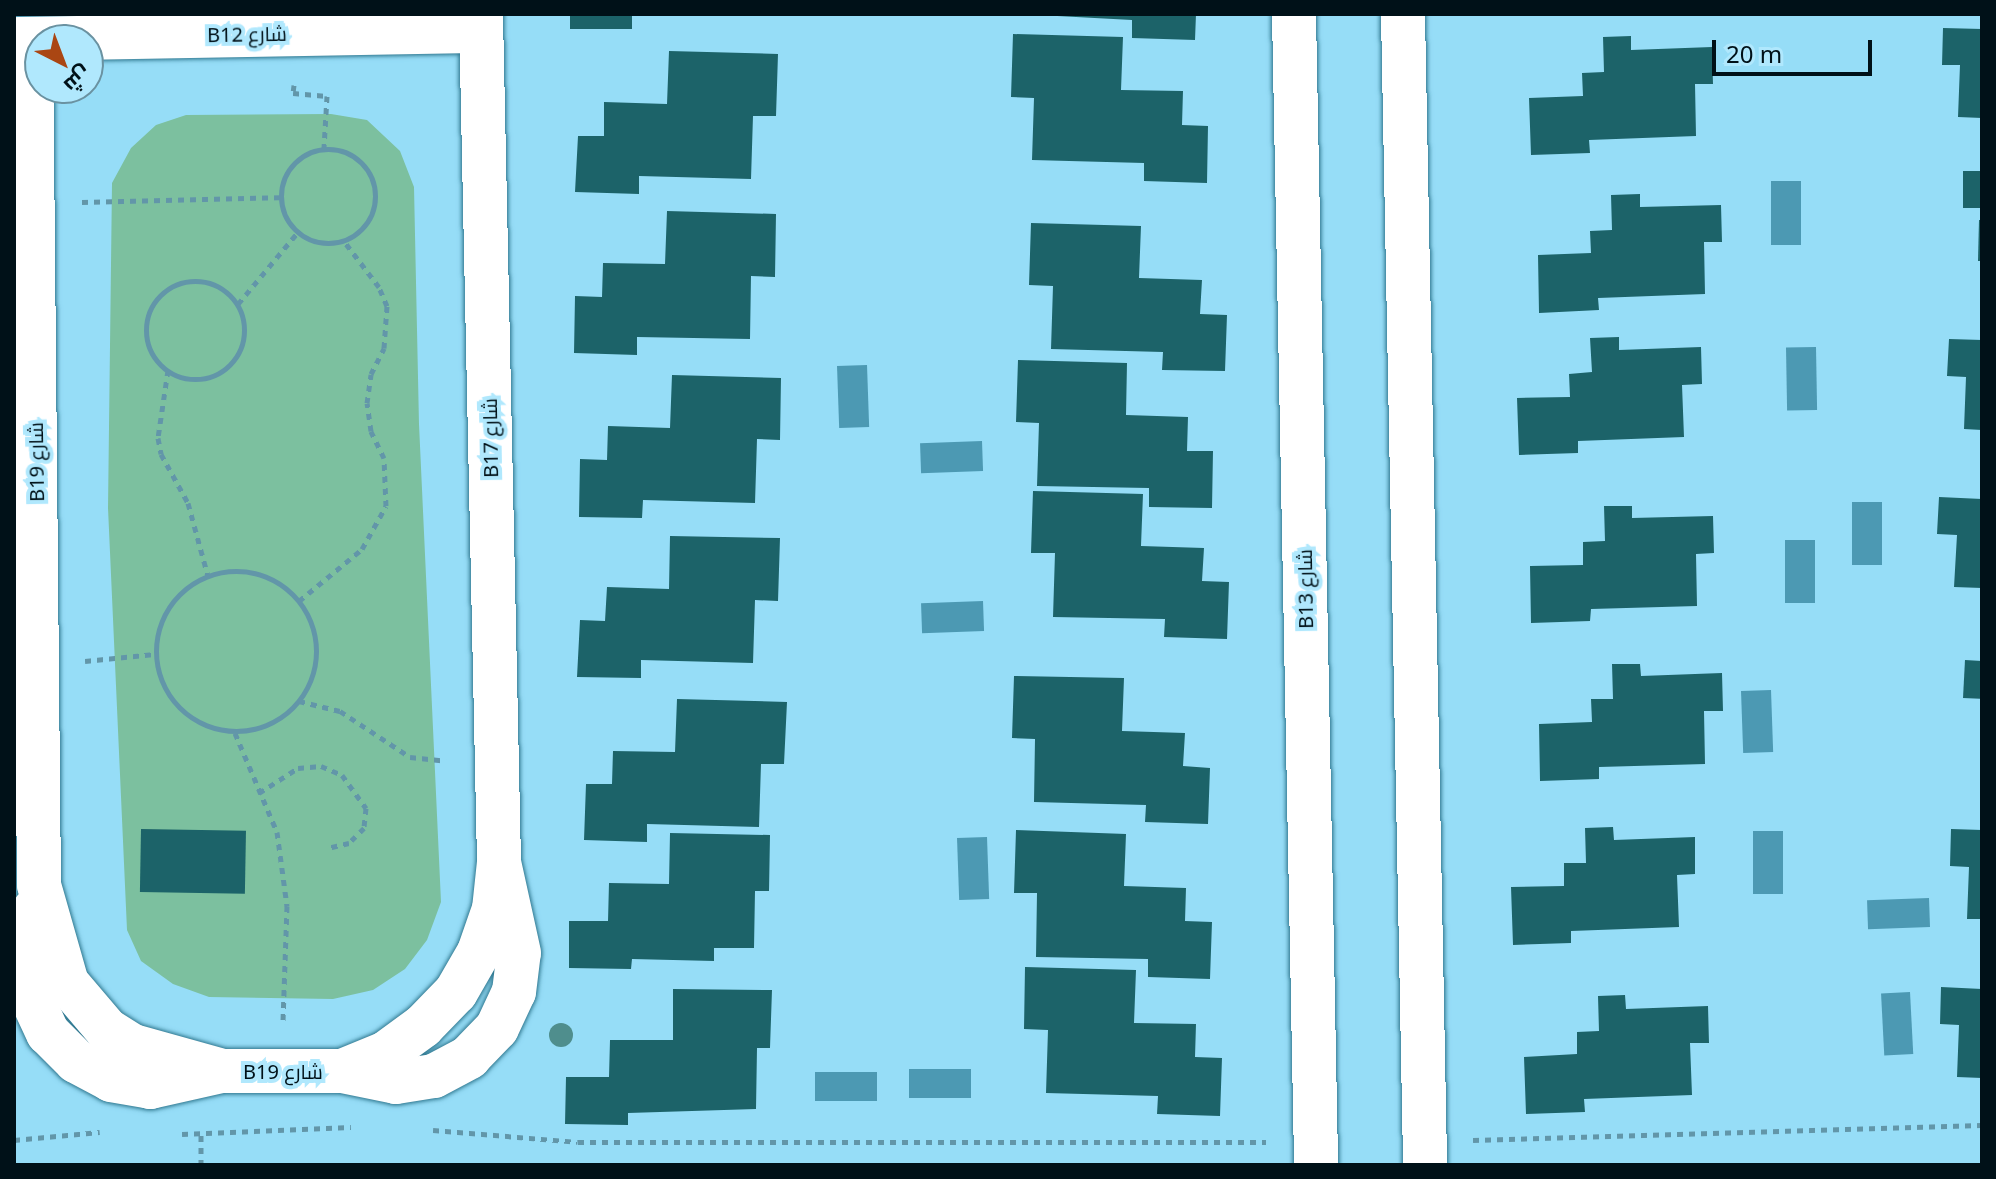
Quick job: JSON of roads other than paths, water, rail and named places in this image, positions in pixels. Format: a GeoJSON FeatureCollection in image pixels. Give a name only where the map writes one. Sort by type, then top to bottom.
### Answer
{"type":"FeatureCollection","features":[{"type":"Feature","properties":{"kind":"street","name":"B13 شارع"},"geometry":{"type":"LineString","coordinates":[[1294,14],[1316,1154]]}},
{"type":"Feature","properties":{"kind":"street"},"geometry":{"type":"LineString","coordinates":[[1403,14],[1424,1154]]}},
{"type":"Feature","properties":{"kind":"street","name":"B12 شارع"},"geometry":{"type":"LineString","coordinates":[[23,39],[303,33],[481,22]]}},
{"type":"Feature","properties":{"kind":"street","name":"B17 شارع"},"geometry":{"type":"LineString","coordinates":[[342,1071],[396,1082],[434,1076],[469,1057],[497,1028],[514,992],[519,953],[499,862],[481,22]]}},
{"type":"Feature","properties":{"kind":"street","name":"B19 شارع"},"geometry":{"type":"LineString","coordinates":[[23,39],[33,204],[39,885],[56,955],[85,1008],[133,1046],[223,1071],[342,1071]]}},
{"type":"Feature","properties":{"kind":"water"},"geometry":{"type":"Polygon","coordinates":[[[1771,181],[1801,181],[1801,245],[1771,245],[1771,181]]]}},
{"type":"Feature","properties":{"kind":"water"},"geometry":{"type":"Polygon","coordinates":[[[1816,347],[1817,410],[1787,411],[1786,348],[1816,347]]]}},
{"type":"Feature","properties":{"kind":"water"},"geometry":{"type":"Polygon","coordinates":[[[867,365],[869,427],[839,428],[837,366],[867,365]]]}},
{"type":"Feature","properties":{"kind":"water"},"geometry":{"type":"Polygon","coordinates":[[[982,441],[983,471],[921,473],[920,443],[982,441]]]}},
{"type":"Feature","properties":{"kind":"water"},"geometry":{"type":"Polygon","coordinates":[[[1852,502],[1882,502],[1882,565],[1852,565],[1852,502]]]}},
{"type":"Feature","properties":{"kind":"water"},"geometry":{"type":"Polygon","coordinates":[[[1785,540],[1815,540],[1815,603],[1785,603],[1785,540]]]}},
{"type":"Feature","properties":{"kind":"water"},"geometry":{"type":"Polygon","coordinates":[[[983,601],[984,631],[922,633],[921,603],[983,601]]]}},
{"type":"Feature","properties":{"kind":"water"},"geometry":{"type":"Polygon","coordinates":[[[1771,690],[1773,752],[1743,753],[1741,691],[1771,690]]]}},
{"type":"Feature","properties":{"kind":"water"},"geometry":{"type":"Polygon","coordinates":[[[1753,831],[1783,831],[1783,894],[1753,894],[1753,831]]]}},
{"type":"Feature","properties":{"kind":"water"},"geometry":{"type":"Polygon","coordinates":[[[987,837],[989,899],[959,900],[957,838],[987,837]]]}},
{"type":"Feature","properties":{"kind":"water"},"geometry":{"type":"Polygon","coordinates":[[[1929,898],[1930,927],[1868,929],[1867,900],[1929,898]]]}},
{"type":"Feature","properties":{"kind":"water"},"geometry":{"type":"Polygon","coordinates":[[[1910,992],[1913,1054],[1884,1055],[1881,994],[1910,992]]]}},
{"type":"Feature","properties":{"kind":"water"},"geometry":{"type":"Polygon","coordinates":[[[909,1069],[971,1069],[971,1098],[909,1098],[909,1069]]]}},
{"type":"Feature","properties":{"kind":"water"},"geometry":{"type":"Polygon","coordinates":[[[815,1072],[877,1072],[877,1101],[815,1101],[815,1072]]]}}]}
